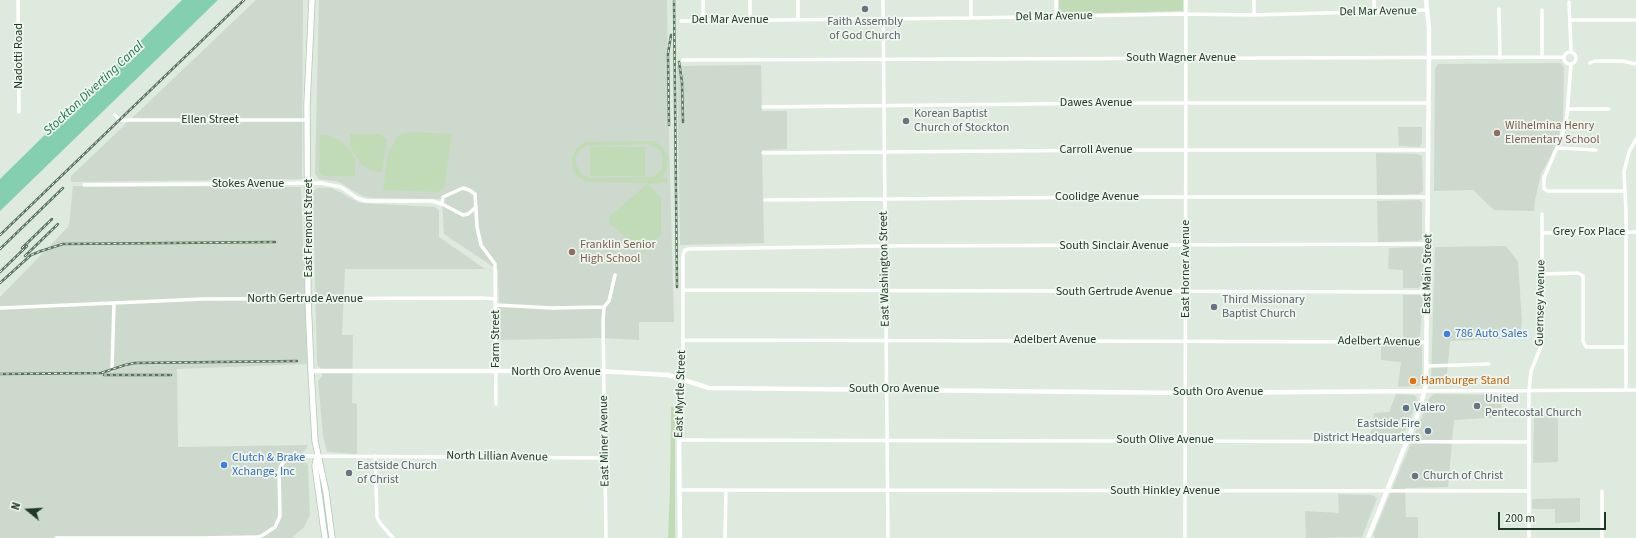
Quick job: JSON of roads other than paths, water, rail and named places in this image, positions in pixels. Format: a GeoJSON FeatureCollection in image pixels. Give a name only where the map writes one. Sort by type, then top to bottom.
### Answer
{"type":"FeatureCollection","features":[{"type":"Feature","properties":{"kind":"main road","name":"East Fremont Street"},"geometry":{"type":"LineString","coordinates":[[312,0],[308,64],[308,300],[314,435],[324,484],[332,538]]}},
{"type":"Feature","properties":{"kind":"main road","name":"East Fremont Street"},"geometry":{"type":"LineString","coordinates":[[318,456],[315,466],[325,538]]}},
{"type":"Feature","properties":{"kind":"street","name":"Nadotti Road"},"geometry":{"type":"LineString","coordinates":[[18,0],[19,112]]}},
{"type":"Feature","properties":{"kind":"street"},"geometry":{"type":"LineString","coordinates":[[703,20],[704,0]]}},
{"type":"Feature","properties":{"kind":"street"},"geometry":{"type":"LineString","coordinates":[[750,0],[750,20]]}},
{"type":"Feature","properties":{"kind":"street"},"geometry":{"type":"LineString","coordinates":[[798,0],[798,20]]}},
{"type":"Feature","properties":{"kind":"street","name":"East Washington Street"},"geometry":{"type":"LineString","coordinates":[[883,0],[888,538]]}},
{"type":"Feature","properties":{"kind":"street"},"geometry":{"type":"LineString","coordinates":[[971,0],[971,18]]}},
{"type":"Feature","properties":{"kind":"street"},"geometry":{"type":"LineString","coordinates":[[1056,0],[1056,17]]}},
{"type":"Feature","properties":{"kind":"street","name":"East Horner Avenue"},"geometry":{"type":"LineString","coordinates":[[1185,538],[1186,0]]}},
{"type":"Feature","properties":{"kind":"street"},"geometry":{"type":"LineString","coordinates":[[1254,0],[1254,15]]}},
{"type":"Feature","properties":{"kind":"street"},"geometry":{"type":"LineString","coordinates":[[1374,0],[1374,11]]}},
{"type":"Feature","properties":{"kind":"street","name":"East Main Street"},"geometry":{"type":"LineString","coordinates":[[1368,538],[1407,441],[1425,391],[1427,366],[1429,150],[1429,58],[1426,0]]}},
{"type":"Feature","properties":{"kind":"street"},"geometry":{"type":"LineString","coordinates":[[1569,2],[1571,51]]}},
{"type":"Feature","properties":{"kind":"street"},"geometry":{"type":"LineString","coordinates":[[1499,9],[1500,58]]}},
{"type":"Feature","properties":{"kind":"street","name":"Del Mar Avenue"},"geometry":{"type":"LineString","coordinates":[[681,21],[1186,14],[1254,15],[1427,10]]}},
{"type":"Feature","properties":{"kind":"street"},"geometry":{"type":"LineString","coordinates":[[1542,10],[1542,57]]}},
{"type":"Feature","properties":{"kind":"street"},"geometry":{"type":"LineString","coordinates":[[1570,20],[1636,20]]}},
{"type":"Feature","properties":{"kind":"street"},"geometry":{"type":"LineString","coordinates":[[1571,51],[1565,54],[1564,57],[1565,62],[1571,64]]}},
{"type":"Feature","properties":{"kind":"street"},"geometry":{"type":"LineString","coordinates":[[1571,51],[1575,53],[1577,57],[1575,62],[1571,64],[1567,109],[1563,133],[1544,178],[1543,185],[1546,190],[1625,191]]}},
{"type":"Feature","properties":{"kind":"street","name":"South Wagner Avenue"},"geometry":{"type":"LineString","coordinates":[[683,60],[1564,57]]}},
{"type":"Feature","properties":{"kind":"street"},"geometry":{"type":"LineString","coordinates":[[1590,63],[1595,61],[1623,61],[1636,64]]}},
{"type":"Feature","properties":{"kind":"street","name":"Dawes Avenue"},"geometry":{"type":"LineString","coordinates":[[763,107],[1186,103],[1429,103]]}},
{"type":"Feature","properties":{"kind":"street"},"geometry":{"type":"LineString","coordinates":[[1567,109],[1609,109]]}},
{"type":"Feature","properties":{"kind":"street","name":"Ellen Street"},"geometry":{"type":"LineString","coordinates":[[115,115],[120,120],[308,120]]}},
{"type":"Feature","properties":{"kind":"street"},"geometry":{"type":"LineString","coordinates":[[1626,390],[1625,166],[1636,139]]}},
{"type":"Feature","properties":{"kind":"street"},"geometry":{"type":"LineString","coordinates":[[1557,148],[1596,150]]}},
{"type":"Feature","properties":{"kind":"street","name":"Carroll Avenue"},"geometry":{"type":"LineString","coordinates":[[763,153],[1429,150]]}},
{"type":"Feature","properties":{"kind":"street","name":"Stokes Avenue"},"geometry":{"type":"LineString","coordinates":[[84,184],[309,183],[335,185],[348,191],[357,198],[370,201],[432,201],[442,204],[463,215],[468,214],[476,207]]}},
{"type":"Feature","properties":{"kind":"street","name":"Stokes Avenue"},"geometry":{"type":"LineString","coordinates":[[432,201],[463,188],[475,194],[477,228],[481,245],[495,264],[496,275]]}},
{"type":"Feature","properties":{"kind":"street"},"geometry":{"type":"LineString","coordinates":[[442,204],[443,197]]}},
{"type":"Feature","properties":{"kind":"street","name":"Coolidge Avenue"},"geometry":{"type":"LineString","coordinates":[[765,200],[1428,197]]}},
{"type":"Feature","properties":{"kind":"street","name":"Guernsey Avenue"},"geometry":{"type":"LineString","coordinates":[[1529,538],[1529,390],[1532,368],[1542,344],[1542,214]]}},
{"type":"Feature","properties":{"kind":"street","name":"Grey Fox Place"},"geometry":{"type":"LineString","coordinates":[[1542,233],[1636,232]]}},
{"type":"Feature","properties":{"kind":"street","name":"South Sinclair Avenue"},"geometry":{"type":"LineString","coordinates":[[685,250],[885,246],[1428,244]]}},
{"type":"Feature","properties":{"kind":"street","name":"East Myrtle Street"},"geometry":{"type":"LineString","coordinates":[[680,538],[680,440],[683,380],[683,255],[685,250]]}},
{"type":"Feature","properties":{"kind":"street"},"geometry":{"type":"LineString","coordinates":[[1542,274],[1578,273],[1583,276],[1583,342],[1586,347],[1626,347]]}},
{"type":"Feature","properties":{"kind":"street","name":"Farm Street"},"geometry":{"type":"LineString","coordinates":[[496,275],[496,404]]}},
{"type":"Feature","properties":{"kind":"street","name":"East Miner Avenue"},"geometry":{"type":"LineString","coordinates":[[606,538],[603,326],[604,307],[609,301],[615,275]]}},
{"type":"Feature","properties":{"kind":"street","name":"South Gertrude Avenue"},"geometry":{"type":"LineString","coordinates":[[683,290],[1428,292]]}},
{"type":"Feature","properties":{"kind":"street","name":"North Gertrude Avenue"},"geometry":{"type":"LineString","coordinates":[[1,308],[203,299],[496,299]]}},
{"type":"Feature","properties":{"kind":"street"},"geometry":{"type":"LineString","coordinates":[[112,370],[114,303]]}},
{"type":"Feature","properties":{"kind":"street"},"geometry":{"type":"LineString","coordinates":[[496,305],[552,308],[604,307]]}},
{"type":"Feature","properties":{"kind":"street","name":"Adelbert Avenue"},"geometry":{"type":"LineString","coordinates":[[683,340],[1427,342]]}},
{"type":"Feature","properties":{"kind":"street"},"geometry":{"type":"LineString","coordinates":[[1427,366],[1489,364]]}},
{"type":"Feature","properties":{"kind":"street","name":"North Oro Avenue"},"geometry":{"type":"LineString","coordinates":[[311,371],[604,372],[668,375],[709,388],[800,389]]}},
{"type":"Feature","properties":{"kind":"street","name":"South Oro Avenue"},"geometry":{"type":"LineString","coordinates":[[800,389],[1186,393],[1636,390]]}},
{"type":"Feature","properties":{"kind":"street","name":"South Olive Avenue"},"geometry":{"type":"LineString","coordinates":[[680,440],[800,439],[1529,442]]}},
{"type":"Feature","properties":{"kind":"street","name":"North Lillian Avenue"},"geometry":{"type":"LineString","coordinates":[[56,538],[258,537],[275,527],[280,516],[279,472],[286,459],[292,456],[605,458]]}},
{"type":"Feature","properties":{"kind":"street"},"geometry":{"type":"LineString","coordinates":[[375,456],[377,517],[393,538]]}},
{"type":"Feature","properties":{"kind":"street","name":"South Hinkley Avenue"},"geometry":{"type":"LineString","coordinates":[[680,490],[1529,492]]}},
{"type":"Feature","properties":{"kind":"street"},"geometry":{"type":"LineString","coordinates":[[724,538],[726,490]]}},
{"type":"Feature","properties":{"kind":"street"},"geometry":{"type":"LineString","coordinates":[[1602,491],[1602,538]]}},
{"type":"Feature","properties":{"kind":"water","name":"Stockton Diverting Canal"},"geometry":{"type":"Polygon","coordinates":[[[182,0],[218,0],[0,211],[0,179],[182,0]]]}},
{"type":"Feature","properties":{"kind":"railway"},"geometry":{"type":"LineString","coordinates":[[0,235],[244,0]]}},
{"type":"Feature","properties":{"kind":"railway"},"geometry":{"type":"LineString","coordinates":[[674,0],[677,287]]}},
{"type":"Feature","properties":{"kind":"railway"},"geometry":{"type":"LineString","coordinates":[[669,125],[668,54],[671,35]]}},
{"type":"Feature","properties":{"kind":"railway"},"geometry":{"type":"LineString","coordinates":[[679,62],[682,82],[683,122]]}},
{"type":"Feature","properties":{"kind":"railway"},"geometry":{"type":"LineString","coordinates":[[0,249],[63,188]]}},
{"type":"Feature","properties":{"kind":"railway"},"geometry":{"type":"LineString","coordinates":[[22,248],[52,219]]}},
{"type":"Feature","properties":{"kind":"railway"},"geometry":{"type":"LineString","coordinates":[[25,256],[58,224]]}},
{"type":"Feature","properties":{"kind":"railway"},"geometry":{"type":"LineString","coordinates":[[0,283],[31,255],[63,244],[275,242]]}},
{"type":"Feature","properties":{"kind":"railway"},"geometry":{"type":"LineString","coordinates":[[0,272],[27,246]]}},
{"type":"Feature","properties":{"kind":"railway"},"geometry":{"type":"LineString","coordinates":[[0,374],[101,373],[135,363],[297,361]]}},
{"type":"Feature","properties":{"kind":"railway"},"geometry":{"type":"LineString","coordinates":[[104,375],[171,375]]}},
{"type":"Feature","properties":{"kind":"place","name":"Faith Assembly of God Church"},"geometry":{"type":"Point","coordinates":[865,9]}},
{"type":"Feature","properties":{"kind":"place","name":"Korean Baptist Church of Stockton"},"geometry":{"type":"Point","coordinates":[906,121]}},
{"type":"Feature","properties":{"kind":"place","name":"Wilhelmina Henry Elementary School"},"geometry":{"type":"Point","coordinates":[1497,133]}},
{"type":"Feature","properties":{"kind":"place","name":"Franklin Senior High School"},"geometry":{"type":"Point","coordinates":[572,252]}},
{"type":"Feature","properties":{"kind":"place","name":"Third Missionary Baptist Church"},"geometry":{"type":"Point","coordinates":[1214,307]}},
{"type":"Feature","properties":{"kind":"place","name":"786 Auto Sales"},"geometry":{"type":"Point","coordinates":[1447,334]}},
{"type":"Feature","properties":{"kind":"place","name":"Hamburger Stand"},"geometry":{"type":"Point","coordinates":[1413,381]}},
{"type":"Feature","properties":{"kind":"place","name":"United Pentecostal Church"},"geometry":{"type":"Point","coordinates":[1477,406]}},
{"type":"Feature","properties":{"kind":"place","name":"Valero"},"geometry":{"type":"Point","coordinates":[1406,408]}},
{"type":"Feature","properties":{"kind":"place","name":"Eastside Fire District Headquarters"},"geometry":{"type":"Point","coordinates":[1428,431]}},
{"type":"Feature","properties":{"kind":"place","name":"Clutch & Brake Xchange, Inc"},"geometry":{"type":"Point","coordinates":[224,465]}},
{"type":"Feature","properties":{"kind":"place","name":"Eastside Church of Christ"},"geometry":{"type":"Point","coordinates":[349,473]}},
{"type":"Feature","properties":{"kind":"place","name":"Church of Christ"},"geometry":{"type":"Point","coordinates":[1415,476]}}]}
